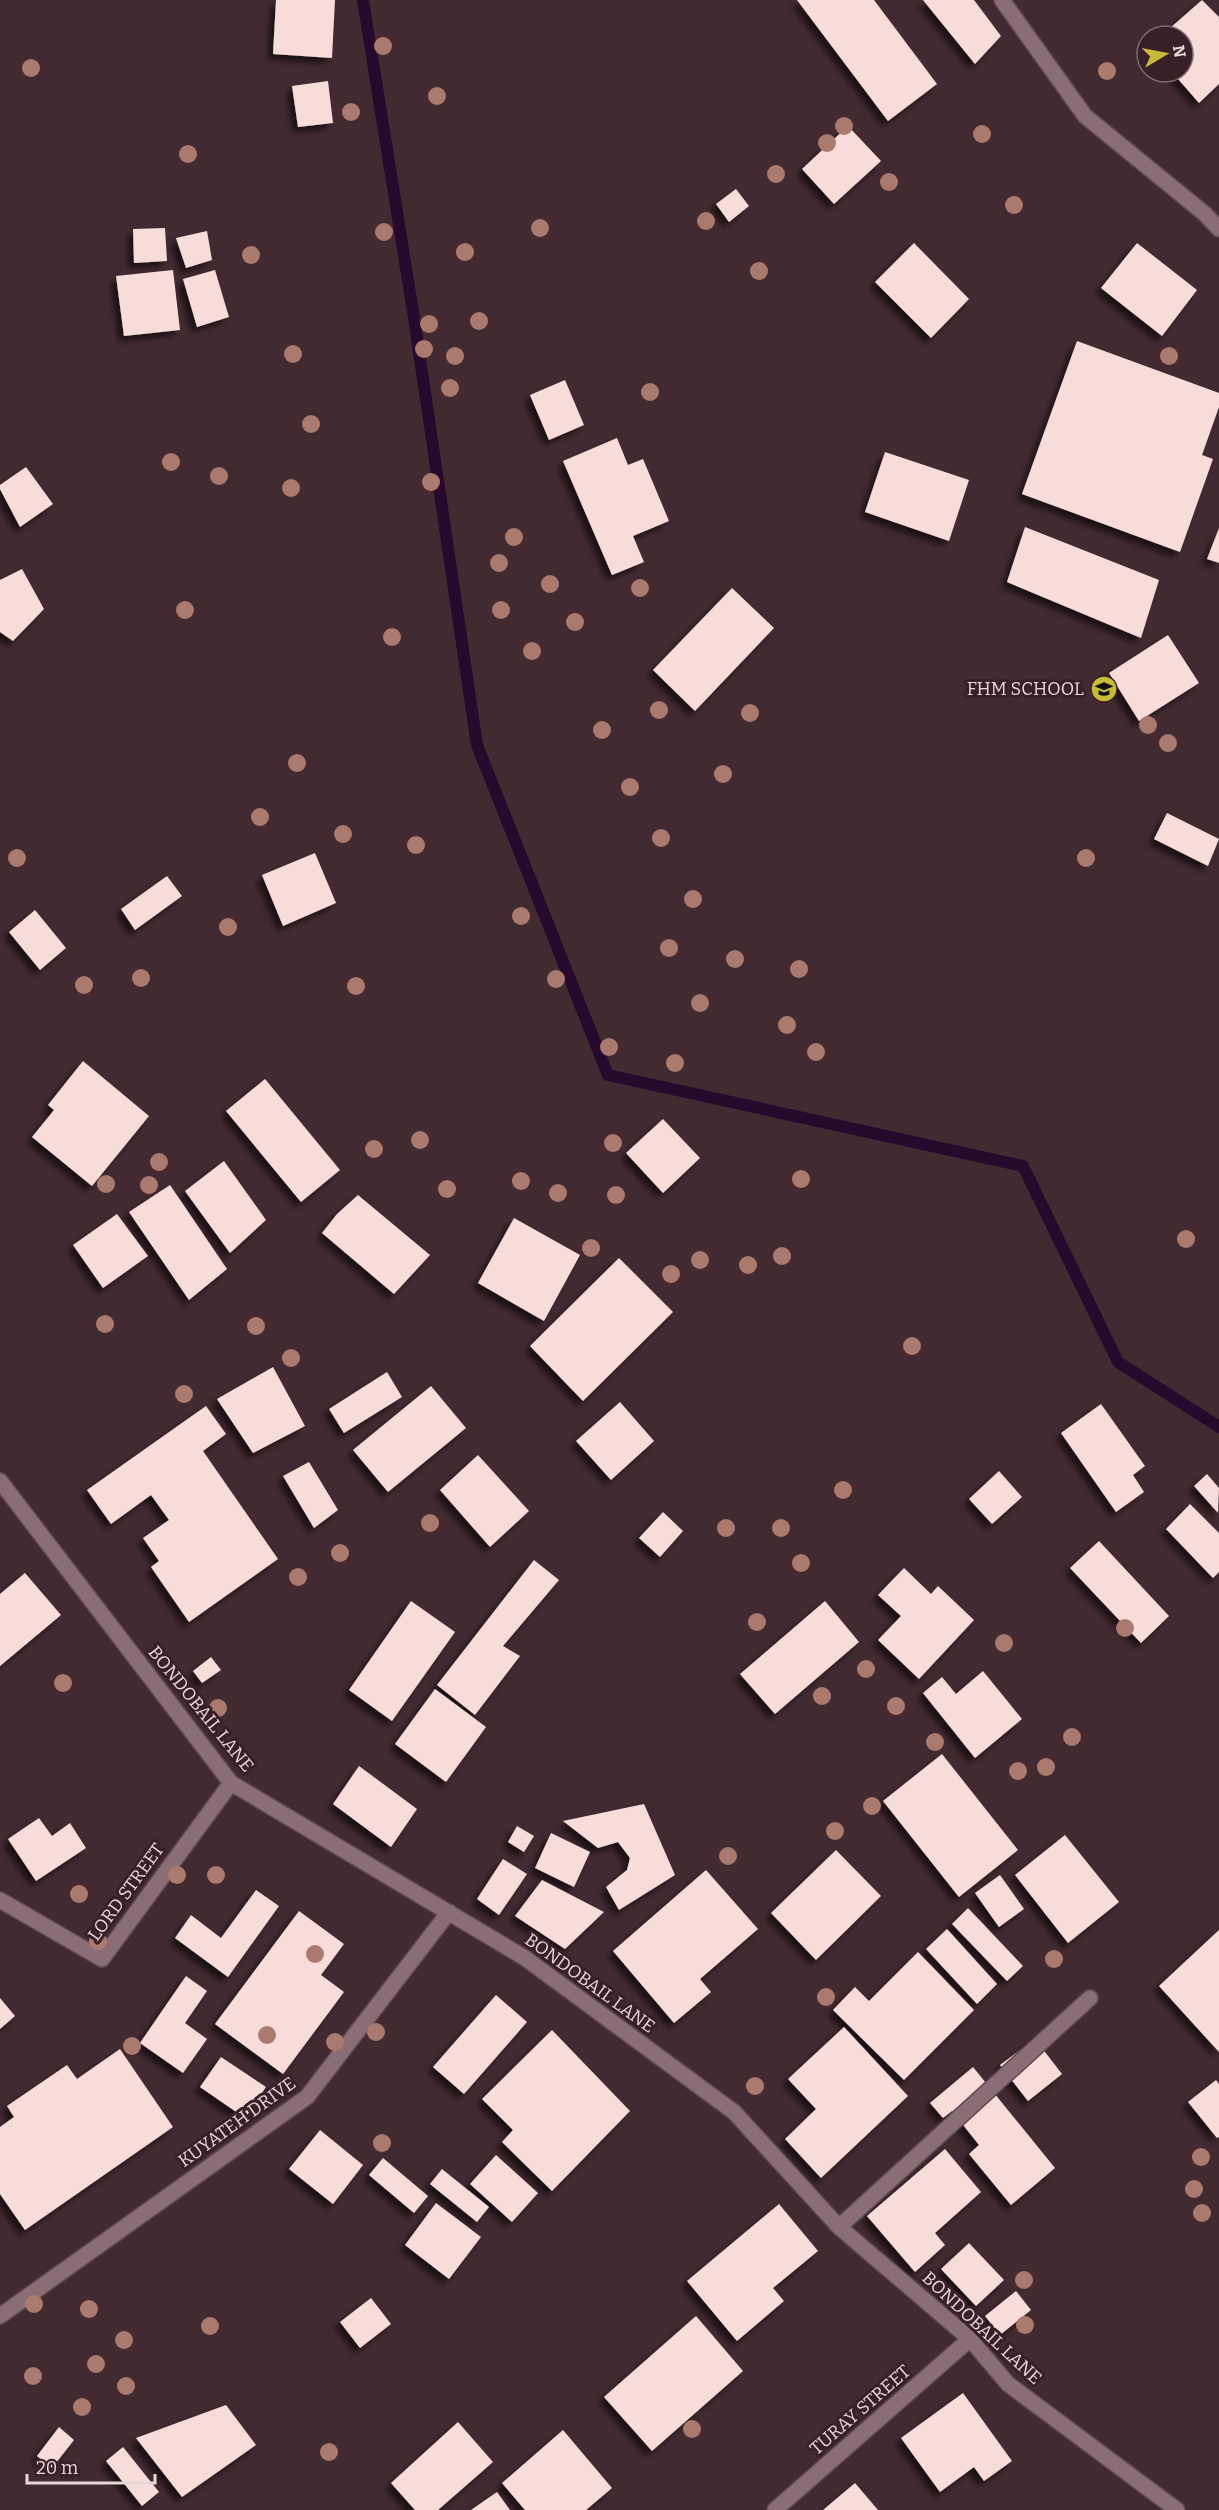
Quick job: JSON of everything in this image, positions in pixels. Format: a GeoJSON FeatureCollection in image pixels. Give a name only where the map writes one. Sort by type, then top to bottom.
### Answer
{"type":"FeatureCollection","features":[{"type":"Feature","properties":{"kind":"street"},"geometry":{"type":"LineString","coordinates":[[1002,0],[1084,116],[1205,214],[1219,229]]}},
{"type":"Feature","properties":{"kind":"street","name":"BONDOBAIL LANE"},"geometry":{"type":"LineString","coordinates":[[0,1481],[231,1783],[525,1958],[734,2112],[839,2227],[970,2339],[1008,2384],[1177,2510]]}},
{"type":"Feature","properties":{"kind":"street","name":"LORD STREET"},"geometry":{"type":"LineString","coordinates":[[0,1900],[102,1959],[231,1783]]}},
{"type":"Feature","properties":{"kind":"street","name":"KUYATEH DRIVE"},"geometry":{"type":"LineString","coordinates":[[0,2316],[307,2097],[449,1911]]}},
{"type":"Feature","properties":{"kind":"street"},"geometry":{"type":"LineString","coordinates":[[839,2227],[1090,1998]]}},
{"type":"Feature","properties":{"kind":"street","name":"TURAY STREET"},"geometry":{"type":"LineString","coordinates":[[775,2510],[970,2339]]}},
{"type":"Feature","properties":{"kind":"building"},"geometry":{"type":"Polygon","coordinates":[[[276,0],[335,0],[332,58],[273,54],[276,0]]]}},
{"type":"Feature","properties":{"kind":"building"},"geometry":{"type":"Polygon","coordinates":[[[797,0],[874,0],[937,84],[888,121],[797,0]]]}},
{"type":"Feature","properties":{"kind":"building"},"geometry":{"type":"Polygon","coordinates":[[[923,0],[974,0],[1001,36],[975,64],[923,0]]]}},
{"type":"Feature","properties":{"kind":"building"},"geometry":{"type":"Polygon","coordinates":[[[1202,0],[1219,17],[1219,84],[1199,103],[1182,84],[1195,84],[1195,24],[1175,24],[1202,0]]]}},
{"type":"Feature","properties":{"kind":"building"},"geometry":{"type":"Polygon","coordinates":[[[328,81],[333,123],[298,127],[292,86],[328,81]]]}},
{"type":"Feature","properties":{"kind":"building"},"geometry":{"type":"Polygon","coordinates":[[[848,126],[881,161],[834,204],[802,169],[848,126]]]}},
{"type":"Feature","properties":{"kind":"building"},"geometry":{"type":"Polygon","coordinates":[[[736,189],[749,206],[729,222],[716,204],[736,189]]]}},
{"type":"Feature","properties":{"kind":"building"},"geometry":{"type":"Polygon","coordinates":[[[165,228],[167,261],[134,263],[133,229],[165,228]]]}},
{"type":"Feature","properties":{"kind":"building"},"geometry":{"type":"Polygon","coordinates":[[[207,231],[212,260],[186,268],[176,238],[207,231]]]}},
{"type":"Feature","properties":{"kind":"building"},"geometry":{"type":"Polygon","coordinates":[[[914,243],[969,299],[931,338],[875,282],[914,243]]]}},
{"type":"Feature","properties":{"kind":"building"},"geometry":{"type":"Polygon","coordinates":[[[1137,243],[1197,290],[1162,336],[1101,288],[1137,243]]]}},
{"type":"Feature","properties":{"kind":"building"},"geometry":{"type":"Polygon","coordinates":[[[173,270],[180,330],[124,336],[116,276],[173,270]]]}},
{"type":"Feature","properties":{"kind":"building"},"geometry":{"type":"Polygon","coordinates":[[[215,270],[229,317],[197,327],[183,279],[215,270]]]}},
{"type":"Feature","properties":{"kind":"building"},"geometry":{"type":"Polygon","coordinates":[[[1077,341],[1219,393],[1219,407],[1202,455],[1213,459],[1180,552],[1022,494],[1077,341]]]}},
{"type":"Feature","properties":{"kind":"building"},"geometry":{"type":"Polygon","coordinates":[[[565,380],[584,425],[549,440],[530,395],[565,380]]]}},
{"type":"Feature","properties":{"kind":"building"},"geometry":{"type":"Polygon","coordinates":[[[617,438],[628,465],[643,459],[669,521],[633,536],[644,562],[612,575],[563,461],[617,438]]]}},
{"type":"Feature","properties":{"kind":"building"},"geometry":{"type":"Polygon","coordinates":[[[885,452],[969,480],[949,541],[865,512],[885,452]]]}},
{"type":"Feature","properties":{"kind":"building"},"geometry":{"type":"Polygon","coordinates":[[[26,467],[53,504],[20,527],[0,485],[26,467]]]}},
{"type":"Feature","properties":{"kind":"building"},"geometry":{"type":"Polygon","coordinates":[[[1025,527],[1159,580],[1141,638],[1007,582],[1025,527]]]}},
{"type":"Feature","properties":{"kind":"building"},"geometry":{"type":"Polygon","coordinates":[[[1219,528],[1219,563],[1207,559],[1219,528]]]}},
{"type":"Feature","properties":{"kind":"building"},"geometry":{"type":"Polygon","coordinates":[[[22,569],[44,609],[13,641],[0,632],[0,580],[22,569]]]}},
{"type":"Feature","properties":{"kind":"building"},"geometry":{"type":"Polygon","coordinates":[[[732,588],[774,628],[695,711],[653,670],[732,588]]]}},
{"type":"Feature","properties":{"kind":"building"},"geometry":{"type":"Polygon","coordinates":[[[1168,635],[1199,683],[1139,721],[1109,673],[1168,635]]]}},
{"type":"Feature","properties":{"kind":"building"},"geometry":{"type":"Polygon","coordinates":[[[1167,813],[1219,839],[1208,866],[1154,839],[1167,813]]]}},
{"type":"Feature","properties":{"kind":"building"},"geometry":{"type":"Polygon","coordinates":[[[315,853],[336,903],[283,926],[262,875],[315,853]]]}},
{"type":"Feature","properties":{"kind":"building"},"geometry":{"type":"Polygon","coordinates":[[[167,876],[182,896],[135,930],[121,909],[167,876]]]}},
{"type":"Feature","properties":{"kind":"building"},"geometry":{"type":"Polygon","coordinates":[[[35,910],[66,948],[40,970],[9,932],[35,910]]]}},
{"type":"Feature","properties":{"kind":"building"},"geometry":{"type":"Polygon","coordinates":[[[83,1061],[149,1116],[92,1186],[32,1137],[54,1110],[48,1105],[83,1061]]]}},
{"type":"Feature","properties":{"kind":"building"},"geometry":{"type":"Polygon","coordinates":[[[265,1079],[340,1170],[301,1202],[226,1111],[265,1079]]]}},
{"type":"Feature","properties":{"kind":"building"},"geometry":{"type":"Polygon","coordinates":[[[663,1119],[700,1158],[663,1193],[626,1153],[663,1119]]]}},
{"type":"Feature","properties":{"kind":"building"},"geometry":{"type":"Polygon","coordinates":[[[224,1161],[266,1220],[230,1253],[185,1191],[224,1161]]]}},
{"type":"Feature","properties":{"kind":"building"},"geometry":{"type":"Polygon","coordinates":[[[170,1185],[227,1269],[189,1300],[129,1212],[170,1185]]]}},
{"type":"Feature","properties":{"kind":"building"},"geometry":{"type":"Polygon","coordinates":[[[358,1195],[430,1255],[394,1294],[322,1233],[337,1214],[358,1195]]]}},
{"type":"Feature","properties":{"kind":"building"},"geometry":{"type":"Polygon","coordinates":[[[117,1214],[148,1256],[103,1288],[73,1245],[117,1214]]]}},
{"type":"Feature","properties":{"kind":"building"},"geometry":{"type":"Polygon","coordinates":[[[514,1218],[580,1255],[544,1321],[478,1283],[514,1218]]]}},
{"type":"Feature","properties":{"kind":"building"},"geometry":{"type":"Polygon","coordinates":[[[619,1258],[673,1312],[583,1401],[530,1346],[619,1258]]]}},
{"type":"Feature","properties":{"kind":"building"},"geometry":{"type":"Polygon","coordinates":[[[273,1367],[305,1426],[253,1453],[217,1399],[273,1367]]]}},
{"type":"Feature","properties":{"kind":"building"},"geometry":{"type":"Polygon","coordinates":[[[387,1372],[402,1397],[344,1433],[329,1409],[387,1372]]]}},
{"type":"Feature","properties":{"kind":"building"},"geometry":{"type":"Polygon","coordinates":[[[431,1386],[466,1428],[388,1492],[353,1450],[431,1386]]]}},
{"type":"Feature","properties":{"kind":"building"},"geometry":{"type":"Polygon","coordinates":[[[620,1402],[654,1441],[611,1480],[576,1441],[620,1402]]]}},
{"type":"Feature","properties":{"kind":"building"},"geometry":{"type":"Polygon","coordinates":[[[1101,1404],[1145,1466],[1133,1475],[1144,1492],[1116,1512],[1061,1433],[1101,1404]]]}},
{"type":"Feature","properties":{"kind":"building"},"geometry":{"type":"Polygon","coordinates":[[[206,1406],[226,1434],[203,1451],[278,1559],[189,1622],[151,1567],[159,1561],[143,1538],[169,1520],[151,1495],[111,1524],[87,1490],[206,1406]]]}},
{"type":"Feature","properties":{"kind":"building"},"geometry":{"type":"Polygon","coordinates":[[[478,1455],[529,1511],[490,1547],[440,1490],[478,1455]]]}},
{"type":"Feature","properties":{"kind":"building"},"geometry":{"type":"Polygon","coordinates":[[[309,1462],[338,1510],[314,1528],[283,1476],[309,1462]]]}},
{"type":"Feature","properties":{"kind":"building"},"geometry":{"type":"Polygon","coordinates":[[[999,1471],[1022,1497],[992,1524],[969,1499],[999,1471]]]}},
{"type":"Feature","properties":{"kind":"building"},"geometry":{"type":"Polygon","coordinates":[[[1207,1474],[1219,1488],[1218,1513],[1194,1486],[1207,1474]]]}},
{"type":"Feature","properties":{"kind":"building"},"geometry":{"type":"Polygon","coordinates":[[[1190,1504],[1219,1533],[1219,1572],[1213,1578],[1166,1529],[1190,1504]]]}},
{"type":"Feature","properties":{"kind":"building"},"geometry":{"type":"Polygon","coordinates":[[[663,1512],[683,1531],[660,1557],[639,1538],[663,1512]]]}},
{"type":"Feature","properties":{"kind":"building"},"geometry":{"type":"Polygon","coordinates":[[[1099,1541],[1169,1616],[1141,1643],[1070,1568],[1099,1541]]]}},
{"type":"Feature","properties":{"kind":"building"},"geometry":{"type":"Polygon","coordinates":[[[534,1560],[559,1580],[503,1646],[520,1656],[475,1715],[437,1685],[534,1560]]]}},
{"type":"Feature","properties":{"kind":"building"},"geometry":{"type":"Polygon","coordinates":[[[904,1568],[931,1594],[938,1586],[974,1620],[919,1679],[878,1640],[901,1616],[878,1595],[904,1568]]]}},
{"type":"Feature","properties":{"kind":"building"},"geometry":{"type":"Polygon","coordinates":[[[25,1573],[61,1615],[0,1666],[0,1594],[25,1573]]]}},
{"type":"Feature","properties":{"kind":"building"},"geometry":{"type":"Polygon","coordinates":[[[411,1601],[455,1632],[392,1721],[349,1690],[411,1601]]]}},
{"type":"Feature","properties":{"kind":"building"},"geometry":{"type":"Polygon","coordinates":[[[825,1601],[859,1642],[775,1714],[740,1674],[825,1601]]]}},
{"type":"Feature","properties":{"kind":"building"},"geometry":{"type":"Polygon","coordinates":[[[211,1657],[221,1670],[202,1683],[193,1671],[211,1657]]]}},
{"type":"Feature","properties":{"kind":"building"},"geometry":{"type":"Polygon","coordinates":[[[983,1671],[1022,1719],[975,1758],[923,1693],[942,1677],[956,1694],[983,1671]]]}},
{"type":"Feature","properties":{"kind":"building"},"geometry":{"type":"Polygon","coordinates":[[[435,1689],[486,1727],[446,1782],[395,1744],[435,1689]]]}},
{"type":"Feature","properties":{"kind":"building"},"geometry":{"type":"Polygon","coordinates":[[[942,1754],[1018,1850],[959,1897],[883,1801],[942,1754]]]}},
{"type":"Feature","properties":{"kind":"building"},"geometry":{"type":"Polygon","coordinates":[[[359,1766],[417,1809],[391,1847],[333,1804],[359,1766]]]}},
{"type":"Feature","properties":{"kind":"building"},"geometry":{"type":"Polygon","coordinates":[[[644,1804],[675,1875],[619,1910],[606,1887],[627,1870],[630,1858],[618,1842],[598,1848],[563,1821],[644,1804]]]}},
{"type":"Feature","properties":{"kind":"building"},"geometry":{"type":"Polygon","coordinates":[[[39,1818],[52,1836],[70,1823],[86,1848],[36,1881],[8,1839],[39,1818]]]}},
{"type":"Feature","properties":{"kind":"building"},"geometry":{"type":"Polygon","coordinates":[[[517,1826],[534,1836],[524,1852],[508,1842],[517,1826]]]}},
{"type":"Feature","properties":{"kind":"building"},"geometry":{"type":"Polygon","coordinates":[[[551,1833],[590,1852],[574,1887],[535,1868],[551,1833]]]}},
{"type":"Feature","properties":{"kind":"building"},"geometry":{"type":"Polygon","coordinates":[[[1065,1835],[1119,1902],[1068,1943],[1015,1875],[1065,1835]]]}},
{"type":"Feature","properties":{"kind":"building"},"geometry":{"type":"Polygon","coordinates":[[[836,1850],[881,1896],[816,1960],[771,1913],[836,1850]]]}},
{"type":"Feature","properties":{"kind":"building"},"geometry":{"type":"Polygon","coordinates":[[[503,1859],[527,1874],[499,1915],[477,1899],[503,1859]]]}},
{"type":"Feature","properties":{"kind":"building"},"geometry":{"type":"Polygon","coordinates":[[[706,1870],[758,1929],[700,1979],[711,1992],[674,2023],[613,1951],[706,1870]]]}},
{"type":"Feature","properties":{"kind":"building"},"geometry":{"type":"Polygon","coordinates":[[[1000,1875],[1024,1909],[999,1927],[975,1893],[1000,1875]]]}},
{"type":"Feature","properties":{"kind":"building"},"geometry":{"type":"Polygon","coordinates":[[[542,1880],[604,1912],[565,1949],[515,1916],[542,1880]]]}},
{"type":"Feature","properties":{"kind":"building"},"geometry":{"type":"Polygon","coordinates":[[[256,1890],[279,1906],[228,1977],[175,1938],[191,1915],[221,1938],[256,1890]]]}},
{"type":"Feature","properties":{"kind":"building"},"geometry":{"type":"Polygon","coordinates":[[[968,1908],[1023,1966],[1007,1981],[952,1924],[968,1908]]]}},
{"type":"Feature","properties":{"kind":"building"},"geometry":{"type":"Polygon","coordinates":[[[299,1911],[344,1944],[321,1975],[344,1992],[283,2074],[215,2024],[299,1911]]]}},
{"type":"Feature","properties":{"kind":"building"},"geometry":{"type":"Polygon","coordinates":[[[947,1929],[997,1984],[977,2004],[926,1949],[947,1929]]]}},
{"type":"Feature","properties":{"kind":"building"},"geometry":{"type":"Polygon","coordinates":[[[1219,1930],[1219,2052],[1159,1986],[1219,1930]]]}},
{"type":"Feature","properties":{"kind":"building"},"geometry":{"type":"Polygon","coordinates":[[[918,1952],[974,2010],[904,2080],[833,2010],[855,1987],[869,2001],[918,1952]]]}},
{"type":"Feature","properties":{"kind":"building"},"geometry":{"type":"Polygon","coordinates":[[[186,1976],[207,1991],[185,2023],[207,2039],[183,2073],[140,2043],[186,1976]]]}},
{"type":"Feature","properties":{"kind":"building"},"geometry":{"type":"Polygon","coordinates":[[[496,1995],[527,2022],[464,2094],[433,2067],[496,1995]]]}},
{"type":"Feature","properties":{"kind":"building"},"geometry":{"type":"Polygon","coordinates":[[[0,1998],[15,2016],[0,2029],[0,1998]]]}},
{"type":"Feature","properties":{"kind":"building"},"geometry":{"type":"Polygon","coordinates":[[[844,2027],[908,2096],[821,2178],[785,2139],[816,2109],[788,2079],[844,2027]]]}},
{"type":"Feature","properties":{"kind":"building"},"geometry":{"type":"Polygon","coordinates":[[[552,2030],[630,2111],[552,2191],[502,2142],[513,2130],[482,2099],[552,2030]]]}},
{"type":"Feature","properties":{"kind":"building"},"geometry":{"type":"Polygon","coordinates":[[[1035,2039],[1062,2074],[1028,2101],[1000,2065],[1035,2039]]]}},
{"type":"Feature","properties":{"kind":"building"},"geometry":{"type":"Polygon","coordinates":[[[120,2049],[173,2127],[25,2230],[0,2194],[0,2127],[14,2117],[7,2106],[67,2065],[77,2079],[120,2049]]]}},
{"type":"Feature","properties":{"kind":"building"},"geometry":{"type":"Polygon","coordinates":[[[221,2057],[266,2087],[245,2118],[200,2087],[221,2057]]]}},
{"type":"Feature","properties":{"kind":"building"},"geometry":{"type":"Polygon","coordinates":[[[973,2067],[1055,2168],[1011,2205],[969,2154],[979,2145],[952,2111],[943,2118],[930,2103],[973,2067]]]}},
{"type":"Feature","properties":{"kind":"building"},"geometry":{"type":"Polygon","coordinates":[[[1216,2080],[1219,2084],[1219,2137],[1217,2138],[1188,2102],[1216,2080]]]}},
{"type":"Feature","properties":{"kind":"building"},"geometry":{"type":"Polygon","coordinates":[[[320,2130],[363,2165],[333,2204],[289,2169],[320,2130]]]}},
{"type":"Feature","properties":{"kind":"building"},"geometry":{"type":"Polygon","coordinates":[[[945,2149],[981,2192],[935,2233],[945,2245],[915,2272],[867,2216],[945,2149]]]}},
{"type":"Feature","properties":{"kind":"building"},"geometry":{"type":"Polygon","coordinates":[[[496,2155],[538,2193],[512,2222],[470,2184],[496,2155]]]}},
{"type":"Feature","properties":{"kind":"building"},"geometry":{"type":"Polygon","coordinates":[[[383,2158],[428,2196],[414,2213],[369,2175],[383,2158]]]}},
{"type":"Feature","properties":{"kind":"building"},"geometry":{"type":"Polygon","coordinates":[[[442,2169],[489,2207],[477,2222],[430,2184],[442,2169]]]}},
{"type":"Feature","properties":{"kind":"building"},"geometry":{"type":"Polygon","coordinates":[[[436,2203],[481,2237],[449,2279],[405,2245],[436,2203]]]}},
{"type":"Feature","properties":{"kind":"building"},"geometry":{"type":"Polygon","coordinates":[[[779,2204],[818,2251],[773,2288],[784,2301],[737,2341],[687,2281],[779,2204]]]}},
{"type":"Feature","properties":{"kind":"building"},"geometry":{"type":"Polygon","coordinates":[[[969,2243],[1004,2280],[976,2306],[941,2269],[969,2243]]]}},
{"type":"Feature","properties":{"kind":"building"},"geometry":{"type":"Polygon","coordinates":[[[1016,2291],[1031,2310],[1000,2335],[985,2316],[1016,2291]]]}},
{"type":"Feature","properties":{"kind":"building"},"geometry":{"type":"Polygon","coordinates":[[[371,2298],[391,2324],[360,2348],[340,2322],[371,2298]]]}},
{"type":"Feature","properties":{"kind":"building"},"geometry":{"type":"Polygon","coordinates":[[[696,2316],[743,2371],[652,2451],[604,2397],[696,2316]]]}},
{"type":"Feature","properties":{"kind":"building"},"geometry":{"type":"Polygon","coordinates":[[[963,2393],[1012,2461],[984,2481],[974,2467],[940,2492],[901,2438],[963,2393]]]}},
{"type":"Feature","properties":{"kind":"building"},"geometry":{"type":"Polygon","coordinates":[[[226,2405],[256,2445],[182,2497],[136,2438],[226,2405]]]}},
{"type":"Feature","properties":{"kind":"building"},"geometry":{"type":"Polygon","coordinates":[[[458,2422],[493,2462],[438,2510],[415,2510],[391,2483],[458,2422]]]}},
{"type":"Feature","properties":{"kind":"building"},"geometry":{"type":"Polygon","coordinates":[[[59,2427],[74,2440],[52,2468],[37,2456],[59,2427]]]}},
{"type":"Feature","properties":{"kind":"building"},"geometry":{"type":"Polygon","coordinates":[[[563,2430],[612,2488],[586,2510],[525,2510],[502,2483],[563,2430]]]}},
{"type":"Feature","properties":{"kind":"building"},"geometry":{"type":"Polygon","coordinates":[[[123,2447],[159,2492],[142,2506],[106,2461],[123,2447]]]}},
{"type":"Feature","properties":{"kind":"building"},"geometry":{"type":"Polygon","coordinates":[[[855,2483],[878,2510],[823,2510],[855,2483]]]}},
{"type":"Feature","properties":{"kind":"building"},"geometry":{"type":"Polygon","coordinates":[[[497,2492],[510,2510],[471,2510],[497,2492]]]}},
{"type":"Feature","properties":{"kind":"waterway"},"geometry":{"type":"LineString","coordinates":[[363,0],[414,318],[477,745],[608,1075],[1023,1166],[1118,1362],[1219,1427]]}},
{"type":"Feature","properties":{"kind":"place","name":"FHM SCHOOL"},"geometry":{"type":"Point","coordinates":[1104,689]}}]}
